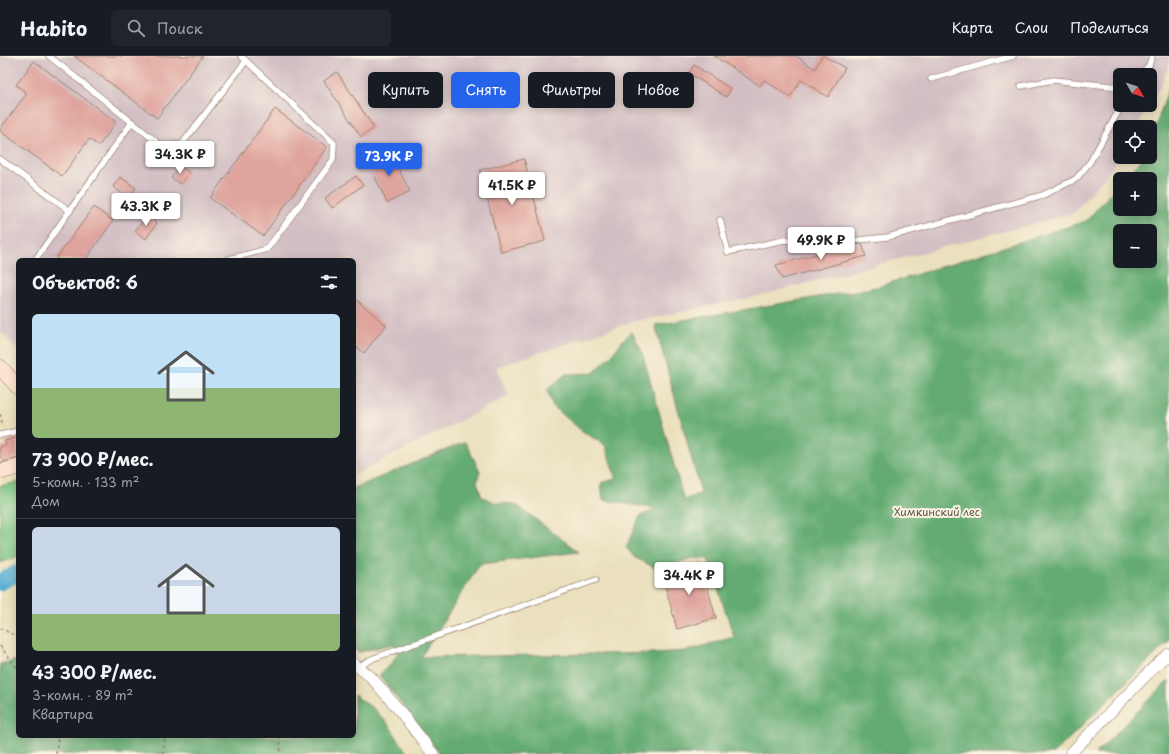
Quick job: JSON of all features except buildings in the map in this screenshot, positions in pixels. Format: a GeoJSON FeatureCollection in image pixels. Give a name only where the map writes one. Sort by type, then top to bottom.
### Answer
{"type":"FeatureCollection","features":[{"type":"Feature","properties":{"kind":"street"},"geometry":{"type":"LineString","coordinates":[[0,367],[16,381]]}},
{"type":"Feature","properties":{"kind":"street"},"geometry":{"type":"LineString","coordinates":[[0,472],[16,468]]}},
{"type":"Feature","properties":{"kind":"street"},"geometry":{"type":"LineString","coordinates":[[1070,754],[1159,662],[1169,654]]}},
{"type":"Feature","properties":{"kind":"street"},"geometry":{"type":"LineString","coordinates":[[356,665],[370,677],[433,754]]}},
{"type":"Feature","properties":{"kind":"lane"},"geometry":{"type":"LineString","coordinates":[[49,56],[163,147],[182,144],[246,61]]}},
{"type":"Feature","properties":{"kind":"lane"},"geometry":{"type":"LineString","coordinates":[[233,258],[267,249],[333,160],[334,143],[241,56]]}},
{"type":"Feature","properties":{"kind":"lane"},"geometry":{"type":"LineString","coordinates":[[931,78],[1013,56]]}},
{"type":"Feature","properties":{"kind":"lane"},"geometry":{"type":"LineString","coordinates":[[1147,68],[1152,56]]}},
{"type":"Feature","properties":{"kind":"lane"},"geometry":{"type":"LineString","coordinates":[[1021,86],[1052,80],[1113,86]]}},
{"type":"Feature","properties":{"kind":"lane"},"geometry":{"type":"LineString","coordinates":[[720,220],[728,252],[784,240],[840,242],[888,237],[1043,195],[1076,179],[1090,162],[1118,112]]}},
{"type":"Feature","properties":{"kind":"lane"},"geometry":{"type":"LineString","coordinates":[[36,258],[132,122]]}},
{"type":"Feature","properties":{"kind":"lane"},"geometry":{"type":"LineString","coordinates":[[0,159],[70,211]]}},
{"type":"Feature","properties":{"kind":"lane"},"geometry":{"type":"LineString","coordinates":[[2,435],[16,432]]}},
{"type":"Feature","properties":{"kind":"lane"},"geometry":{"type":"LineString","coordinates":[[356,665],[596,580]]}},
{"type":"Feature","properties":{"kind":"path"},"geometry":{"type":"LineString","coordinates":[[0,414],[2,435]]}},
{"type":"Feature","properties":{"kind":"path"},"geometry":{"type":"LineString","coordinates":[[0,628],[16,636]]}},
{"type":"Feature","properties":{"kind":"path"},"geometry":{"type":"LineString","coordinates":[[0,646],[16,666]]}},
{"type":"Feature","properties":{"kind":"path"},"geometry":{"type":"LineString","coordinates":[[56,754],[58,738]]}},
{"type":"Feature","properties":{"kind":"path"},"geometry":{"type":"LineString","coordinates":[[163,754],[165,738]]}},
{"type":"Feature","properties":{"kind":"path"},"geometry":{"type":"LineString","coordinates":[[279,738],[281,754]]}},
{"type":"Feature","properties":{"kind":"shaded area"},"geometry":{"type":"Polygon","coordinates":[[[0,56],[1169,56],[1169,65],[1157,91],[1157,68],[1113,68],[1113,112],[1145,112],[1140,120],[1113,120],[1113,164],[1114,164],[1074,213],[758,296],[632,322],[496,367],[509,396],[356,474],[356,258],[16,258],[16,349],[0,331],[0,56]]]}},
{"type":"Feature","properties":{"kind":"green space","name":"Химкинский лес"},"geometry":{"type":"Polygon","coordinates":[[[1169,87],[1169,641],[1053,754],[440,754],[379,675],[392,663],[398,652],[393,644],[359,652],[356,650],[356,487],[465,442],[480,471],[477,482],[482,497],[497,503],[515,504],[579,552],[480,564],[421,657],[654,653],[686,651],[734,637],[708,559],[692,558],[656,568],[634,557],[626,547],[640,516],[657,509],[603,500],[601,483],[616,479],[605,445],[582,431],[553,406],[547,390],[566,374],[593,373],[611,356],[623,340],[632,332],[642,352],[684,500],[701,493],[655,325],[877,287],[1086,221],[1113,191],[1113,216],[1157,216],[1157,172],[1130,172],[1138,164],[1157,164],[1157,122],[1169,87]]]}},
{"type":"Feature","properties":{"kind":"green space"},"geometry":{"type":"Polygon","coordinates":[[[16,482],[16,557],[0,563],[0,486],[16,482]]]}},
{"type":"Feature","properties":{"kind":"green space"},"geometry":{"type":"Polygon","coordinates":[[[16,660],[16,738],[356,738],[356,696],[374,709],[388,724],[408,754],[0,754],[0,664],[16,660]]]}},
{"type":"Feature","properties":{"kind":"green space"},"geometry":{"type":"Polygon","coordinates":[[[1169,680],[1169,754],[1095,754],[1169,680]]]}},
{"type":"Feature","properties":{"kind":"waterway"},"geometry":{"type":"LineString","coordinates":[[0,582],[16,574]]}}]}
